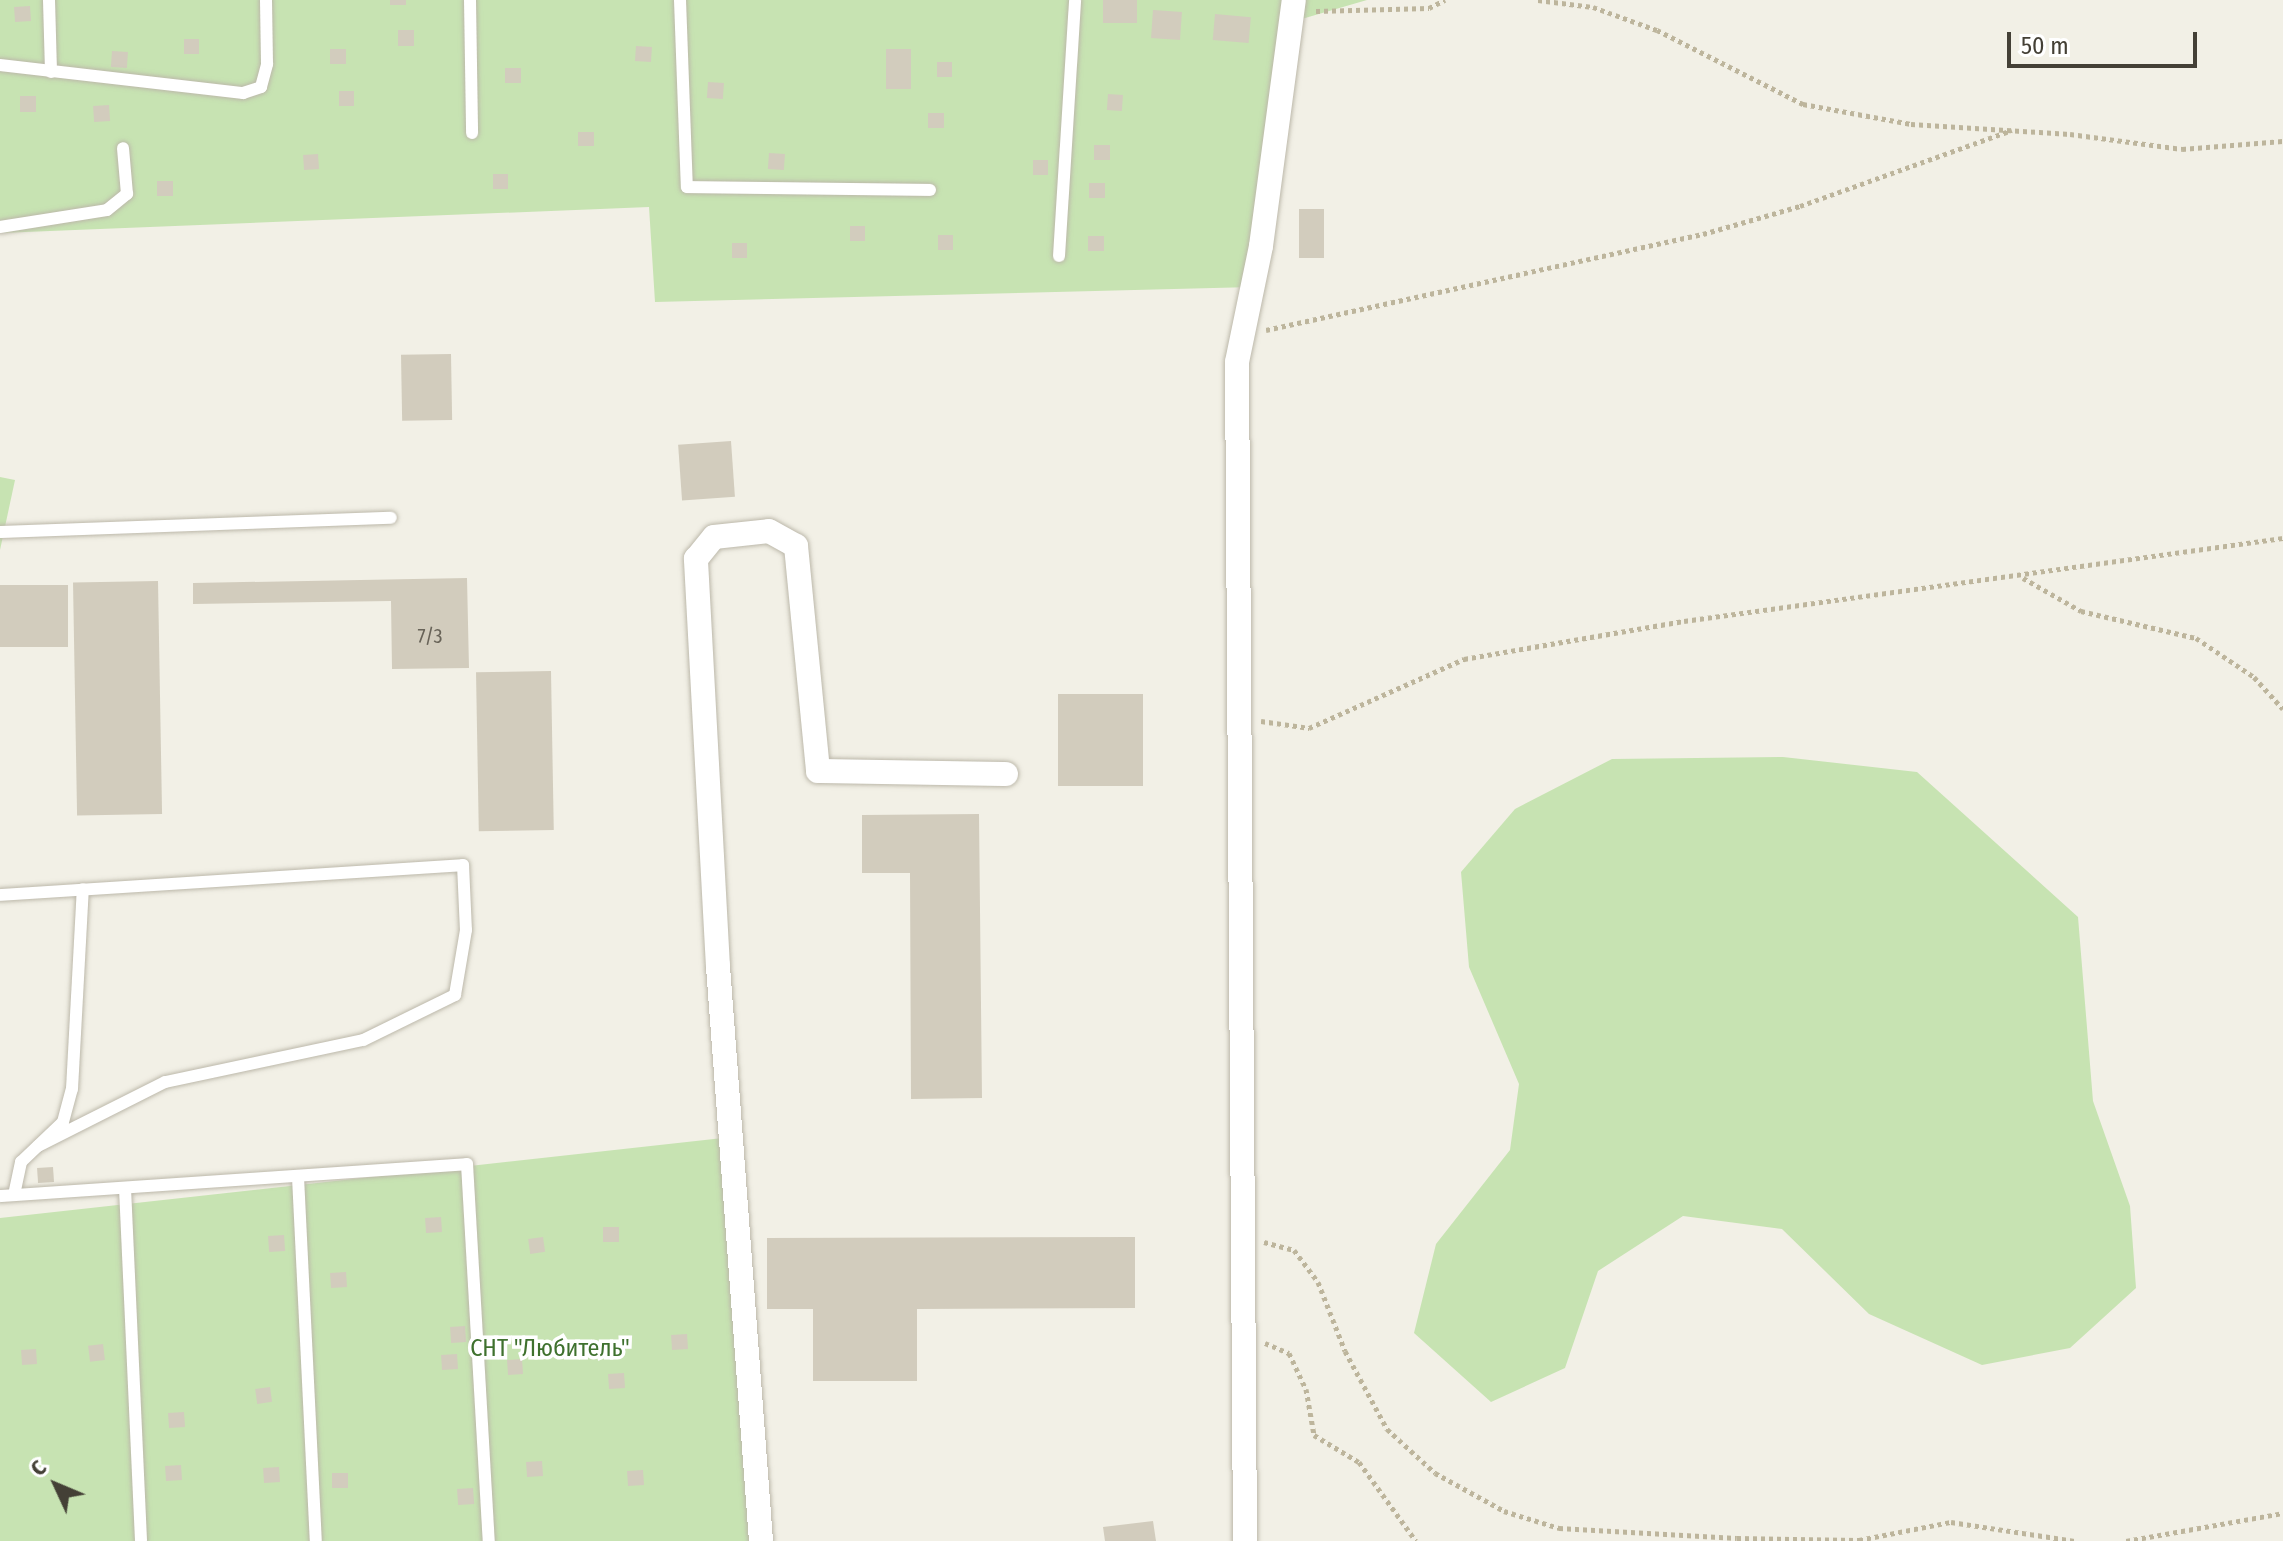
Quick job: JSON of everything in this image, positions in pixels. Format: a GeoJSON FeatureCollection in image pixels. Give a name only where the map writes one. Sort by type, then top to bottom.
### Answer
{"type":"FeatureCollection","features":[{"type":"Feature","properties":{"kind":"street"},"geometry":{"type":"LineString","coordinates":[[1245,1541],[1241,335],[1261,246],[1293,5]]}},
{"type":"Feature","properties":{"kind":"street"},"geometry":{"type":"LineString","coordinates":[[761,1541],[718,967],[696,559],[714,537],[769,531],[796,546],[818,771],[1006,774]]}},
{"type":"Feature","properties":{"kind":"lane"},"geometry":{"type":"LineString","coordinates":[[49,0],[51,72]]}},
{"type":"Feature","properties":{"kind":"lane"},"geometry":{"type":"LineString","coordinates":[[0,65],[243,93],[261,87],[267,64],[266,0]]}},
{"type":"Feature","properties":{"kind":"lane"},"geometry":{"type":"LineString","coordinates":[[470,0],[472,133]]}},
{"type":"Feature","properties":{"kind":"lane"},"geometry":{"type":"LineString","coordinates":[[680,0],[687,187],[930,190]]}},
{"type":"Feature","properties":{"kind":"lane"},"geometry":{"type":"LineString","coordinates":[[1059,256],[1075,0]]}},
{"type":"Feature","properties":{"kind":"lane"},"geometry":{"type":"LineString","coordinates":[[0,227],[107,210],[127,194],[123,148]]}},
{"type":"Feature","properties":{"kind":"lane"},"geometry":{"type":"LineString","coordinates":[[0,532],[391,518]]}},
{"type":"Feature","properties":{"kind":"lane"},"geometry":{"type":"LineString","coordinates":[[0,895],[463,865],[466,930],[455,995],[363,1040],[165,1082],[38,1146]]}},
{"type":"Feature","properties":{"kind":"lane"},"geometry":{"type":"LineString","coordinates":[[14,1195],[21,1162],[63,1122],[72,1089],[83,889]]}},
{"type":"Feature","properties":{"kind":"lane"},"geometry":{"type":"LineString","coordinates":[[0,1196],[467,1164],[489,1541]]}},
{"type":"Feature","properties":{"kind":"lane"},"geometry":{"type":"LineString","coordinates":[[298,1177],[316,1541]]}},
{"type":"Feature","properties":{"kind":"lane"},"geometry":{"type":"LineString","coordinates":[[125,1188],[141,1541]]}},
{"type":"Feature","properties":{"kind":"path"},"geometry":{"type":"LineString","coordinates":[[1293,5],[1429,8],[1445,0]]}},
{"type":"Feature","properties":{"kind":"path"},"geometry":{"type":"LineString","coordinates":[[1538,0],[1593,7],[1657,30],[1803,104],[1911,124],[2012,130],[2182,149],[2283,141]]}},
{"type":"Feature","properties":{"kind":"path"},"geometry":{"type":"LineString","coordinates":[[1241,335],[1703,234],[1800,206],[2012,130]]}},
{"type":"Feature","properties":{"kind":"path"},"geometry":{"type":"LineString","coordinates":[[1241,718],[1309,728],[1464,659],[1684,621],[2023,578],[2283,538]]}},
{"type":"Feature","properties":{"kind":"path"},"geometry":{"type":"LineString","coordinates":[[2023,578],[2081,611],[2196,638],[2254,677],[2283,709]]}},
{"type":"Feature","properties":{"kind":"path"},"geometry":{"type":"LineString","coordinates":[[1246,1242],[1273,1242],[1294,1250],[1318,1282],[1345,1351],[1387,1429],[1435,1473],[1504,1511],[1559,1528],[1737,1538],[1859,1540],[1951,1522],[2075,1541]]}},
{"type":"Feature","properties":{"kind":"path"},"geometry":{"type":"LineString","coordinates":[[1246,1336],[1289,1353],[1306,1389],[1314,1435],[1359,1462],[1416,1541]]}},
{"type":"Feature","properties":{"kind":"path"},"geometry":{"type":"LineString","coordinates":[[2126,1541],[2283,1513]]}},
{"type":"Feature","properties":{"kind":"green space"},"geometry":{"type":"Polygon","coordinates":[[[0,0],[1367,0],[1281,25],[1253,287],[655,302],[649,207],[0,233],[0,0]]]}},
{"type":"Feature","properties":{"kind":"green space"},"geometry":{"type":"Polygon","coordinates":[[[0,477],[15,480],[0,550],[0,477]]]}},
{"type":"Feature","properties":{"kind":"green space"},"geometry":{"type":"Polygon","coordinates":[[[1783,757],[1917,772],[2078,917],[2093,1101],[2130,1206],[2136,1288],[2070,1348],[1982,1365],[1869,1314],[1782,1229],[1683,1216],[1598,1271],[1565,1368],[1491,1402],[1414,1333],[1436,1244],[1510,1150],[1519,1084],[1469,967],[1461,872],[1515,809],[1612,759],[1783,757]]]}},
{"type":"Feature","properties":{"kind":"green space","name":"СНТ \"Любитель\""},"geometry":{"type":"Polygon","coordinates":[[[732,1137],[751,1541],[0,1541],[0,1218],[732,1137]]]}},
{"type":"Feature","properties":{"kind":"building"},"geometry":{"type":"Polygon","coordinates":[[[390,0],[406,0],[406,5],[390,5],[390,0]]]}},
{"type":"Feature","properties":{"kind":"building"},"geometry":{"type":"Polygon","coordinates":[[[1103,0],[1137,0],[1137,23],[1103,23],[1103,0]]]}},
{"type":"Feature","properties":{"kind":"building"},"geometry":{"type":"Polygon","coordinates":[[[30,6],[31,21],[15,22],[14,7],[30,6]]]}},
{"type":"Feature","properties":{"kind":"building"},"geometry":{"type":"Polygon","coordinates":[[[1153,10],[1182,12],[1180,40],[1151,38],[1153,10]]]}},
{"type":"Feature","properties":{"kind":"building"},"geometry":{"type":"Polygon","coordinates":[[[1215,14],[1251,17],[1249,43],[1213,40],[1215,14]]]}},
{"type":"Feature","properties":{"kind":"building"},"geometry":{"type":"Polygon","coordinates":[[[398,30],[414,30],[414,46],[398,46],[398,30]]]}},
{"type":"Feature","properties":{"kind":"building"},"geometry":{"type":"Polygon","coordinates":[[[184,39],[199,39],[199,54],[184,54],[184,39]]]}},
{"type":"Feature","properties":{"kind":"building"},"geometry":{"type":"Polygon","coordinates":[[[636,46],[652,47],[651,62],[635,61],[636,46]]]}},
{"type":"Feature","properties":{"kind":"building"},"geometry":{"type":"Polygon","coordinates":[[[330,49],[346,49],[346,64],[330,64],[330,49]]]}},
{"type":"Feature","properties":{"kind":"building"},"geometry":{"type":"Polygon","coordinates":[[[886,49],[911,49],[911,89],[886,89],[886,49]]]}},
{"type":"Feature","properties":{"kind":"building"},"geometry":{"type":"Polygon","coordinates":[[[112,51],[128,52],[127,68],[111,67],[112,51]]]}},
{"type":"Feature","properties":{"kind":"building"},"geometry":{"type":"Polygon","coordinates":[[[937,62],[952,62],[952,77],[937,77],[937,62]]]}},
{"type":"Feature","properties":{"kind":"building"},"geometry":{"type":"Polygon","coordinates":[[[505,68],[521,68],[521,83],[505,83],[505,68]]]}},
{"type":"Feature","properties":{"kind":"building"},"geometry":{"type":"Polygon","coordinates":[[[708,82],[724,83],[723,99],[707,98],[708,82]]]}},
{"type":"Feature","properties":{"kind":"building"},"geometry":{"type":"Polygon","coordinates":[[[339,91],[354,91],[354,106],[339,106],[339,91]]]}},
{"type":"Feature","properties":{"kind":"building"},"geometry":{"type":"Polygon","coordinates":[[[1108,94],[1123,95],[1122,111],[1107,110],[1108,94]]]}},
{"type":"Feature","properties":{"kind":"building"},"geometry":{"type":"Polygon","coordinates":[[[20,96],[36,96],[36,112],[20,112],[20,96]]]}},
{"type":"Feature","properties":{"kind":"building"},"geometry":{"type":"Polygon","coordinates":[[[109,105],[110,121],[94,122],[93,106],[109,105]]]}},
{"type":"Feature","properties":{"kind":"building"},"geometry":{"type":"Polygon","coordinates":[[[928,113],[944,113],[944,128],[928,128],[928,113]]]}},
{"type":"Feature","properties":{"kind":"building"},"geometry":{"type":"Polygon","coordinates":[[[578,132],[594,132],[594,146],[578,146],[578,132]]]}},
{"type":"Feature","properties":{"kind":"building"},"geometry":{"type":"Polygon","coordinates":[[[1094,145],[1110,145],[1110,160],[1094,160],[1094,145]]]}},
{"type":"Feature","properties":{"kind":"building"},"geometry":{"type":"Polygon","coordinates":[[[769,153],[785,154],[784,170],[768,169],[769,153]]]}},
{"type":"Feature","properties":{"kind":"building"},"geometry":{"type":"Polygon","coordinates":[[[318,154],[319,169],[304,170],[303,155],[318,154]]]}},
{"type":"Feature","properties":{"kind":"building"},"geometry":{"type":"Polygon","coordinates":[[[1033,160],[1048,160],[1048,175],[1033,175],[1033,160]]]}},
{"type":"Feature","properties":{"kind":"building"},"geometry":{"type":"Polygon","coordinates":[[[493,174],[508,174],[508,189],[493,189],[493,174]]]}},
{"type":"Feature","properties":{"kind":"building"},"geometry":{"type":"Polygon","coordinates":[[[157,181],[173,181],[173,196],[157,196],[157,181]]]}},
{"type":"Feature","properties":{"kind":"building"},"geometry":{"type":"Polygon","coordinates":[[[1089,183],[1105,183],[1105,198],[1089,198],[1089,183]]]}},
{"type":"Feature","properties":{"kind":"building"},"geometry":{"type":"Polygon","coordinates":[[[1299,209],[1324,209],[1324,258],[1299,258],[1299,209]]]}},
{"type":"Feature","properties":{"kind":"building"},"geometry":{"type":"Polygon","coordinates":[[[850,226],[865,226],[865,241],[850,241],[850,226]]]}},
{"type":"Feature","properties":{"kind":"building"},"geometry":{"type":"Polygon","coordinates":[[[938,235],[953,235],[953,250],[938,250],[938,235]]]}},
{"type":"Feature","properties":{"kind":"building"},"geometry":{"type":"Polygon","coordinates":[[[1088,236],[1104,236],[1104,251],[1088,251],[1088,236]]]}},
{"type":"Feature","properties":{"kind":"building"},"geometry":{"type":"Polygon","coordinates":[[[732,243],[747,243],[747,258],[732,258],[732,243]]]}},
{"type":"Feature","properties":{"kind":"building"},"geometry":{"type":"Polygon","coordinates":[[[451,354],[452,420],[402,421],[401,355],[451,354]]]}},
{"type":"Feature","properties":{"kind":"building"},"geometry":{"type":"Polygon","coordinates":[[[731,441],[735,497],[682,501],[678,445],[731,441]]]}},
{"type":"Feature","properties":{"kind":"building"},"geometry":{"type":"Polygon","coordinates":[[[467,578],[469,668],[392,669],[391,601],[193,604],[193,583],[467,578]]]}},
{"type":"Feature","properties":{"kind":"building"},"geometry":{"type":"Polygon","coordinates":[[[158,581],[162,814],[77,815],[73,582],[158,581]]]}},
{"type":"Feature","properties":{"kind":"building"},"geometry":{"type":"Polygon","coordinates":[[[0,585],[68,585],[68,647],[0,647],[0,585]]]}},
{"type":"Feature","properties":{"kind":"building"},"geometry":{"type":"Polygon","coordinates":[[[551,671],[554,830],[479,831],[476,672],[551,671]]]}},
{"type":"Feature","properties":{"kind":"building"},"geometry":{"type":"Polygon","coordinates":[[[1058,694],[1143,694],[1143,786],[1058,786],[1058,694]]]}},
{"type":"Feature","properties":{"kind":"building"},"geometry":{"type":"Polygon","coordinates":[[[979,814],[982,1098],[911,1099],[910,873],[862,873],[862,815],[979,814]]]}},
{"type":"Feature","properties":{"kind":"building"},"geometry":{"type":"Polygon","coordinates":[[[53,1167],[54,1182],[38,1183],[37,1168],[53,1167]]]}},
{"type":"Feature","properties":{"kind":"building"},"geometry":{"type":"Polygon","coordinates":[[[441,1217],[442,1232],[426,1233],[425,1218],[441,1217]]]}},
{"type":"Feature","properties":{"kind":"building"},"geometry":{"type":"Polygon","coordinates":[[[603,1227],[619,1227],[619,1242],[603,1242],[603,1227]]]}},
{"type":"Feature","properties":{"kind":"building"},"geometry":{"type":"Polygon","coordinates":[[[284,1235],[285,1251],[269,1252],[268,1236],[284,1235]]]}},
{"type":"Feature","properties":{"kind":"building"},"geometry":{"type":"Polygon","coordinates":[[[543,1237],[545,1252],[530,1254],[528,1239],[543,1237]]]}},
{"type":"Feature","properties":{"kind":"building"},"geometry":{"type":"Polygon","coordinates":[[[1135,1237],[1135,1308],[917,1309],[917,1381],[813,1381],[813,1309],[767,1309],[767,1238],[1135,1237]]]}},
{"type":"Feature","properties":{"kind":"building"},"geometry":{"type":"Polygon","coordinates":[[[346,1272],[347,1287],[331,1288],[330,1273],[346,1272]]]}},
{"type":"Feature","properties":{"kind":"building"},"geometry":{"type":"Polygon","coordinates":[[[465,1326],[466,1342],[451,1343],[450,1327],[465,1326]]]}},
{"type":"Feature","properties":{"kind":"building"},"geometry":{"type":"Polygon","coordinates":[[[687,1334],[688,1349],[672,1350],[671,1335],[687,1334]]]}},
{"type":"Feature","properties":{"kind":"building"},"geometry":{"type":"Polygon","coordinates":[[[103,1344],[105,1360],[90,1362],[88,1346],[103,1344]]]}},
{"type":"Feature","properties":{"kind":"building"},"geometry":{"type":"Polygon","coordinates":[[[36,1349],[37,1364],[22,1365],[21,1350],[36,1349]]]}},
{"type":"Feature","properties":{"kind":"building"},"geometry":{"type":"Polygon","coordinates":[[[457,1354],[458,1369],[442,1370],[441,1355],[457,1354]]]}},
{"type":"Feature","properties":{"kind":"building"},"geometry":{"type":"Polygon","coordinates":[[[522,1359],[523,1374],[508,1375],[507,1360],[522,1359]]]}},
{"type":"Feature","properties":{"kind":"building"},"geometry":{"type":"Polygon","coordinates":[[[624,1373],[625,1388],[609,1389],[608,1374],[624,1373]]]}},
{"type":"Feature","properties":{"kind":"building"},"geometry":{"type":"Polygon","coordinates":[[[270,1387],[272,1402],[257,1404],[255,1389],[270,1387]]]}},
{"type":"Feature","properties":{"kind":"building"},"geometry":{"type":"Polygon","coordinates":[[[184,1412],[185,1427],[169,1428],[168,1413],[184,1412]]]}},
{"type":"Feature","properties":{"kind":"building"},"geometry":{"type":"Polygon","coordinates":[[[542,1461],[543,1476],[527,1477],[526,1462],[542,1461]]]}},
{"type":"Feature","properties":{"kind":"building"},"geometry":{"type":"Polygon","coordinates":[[[181,1465],[182,1480],[166,1481],[165,1466],[181,1465]]]}},
{"type":"Feature","properties":{"kind":"building"},"geometry":{"type":"Polygon","coordinates":[[[279,1467],[280,1482],[264,1483],[263,1468],[279,1467]]]}},
{"type":"Feature","properties":{"kind":"building"},"geometry":{"type":"Polygon","coordinates":[[[643,1470],[644,1485],[628,1486],[627,1471],[643,1470]]]}},
{"type":"Feature","properties":{"kind":"building"},"geometry":{"type":"Polygon","coordinates":[[[332,1473],[348,1473],[348,1488],[332,1488],[332,1473]]]}},
{"type":"Feature","properties":{"kind":"building"},"geometry":{"type":"Polygon","coordinates":[[[473,1488],[474,1504],[458,1505],[457,1489],[473,1488]]]}},
{"type":"Feature","properties":{"kind":"building"},"geometry":{"type":"Polygon","coordinates":[[[1153,1521],[1156,1541],[1105,1541],[1103,1527],[1153,1521]]]}}]}
